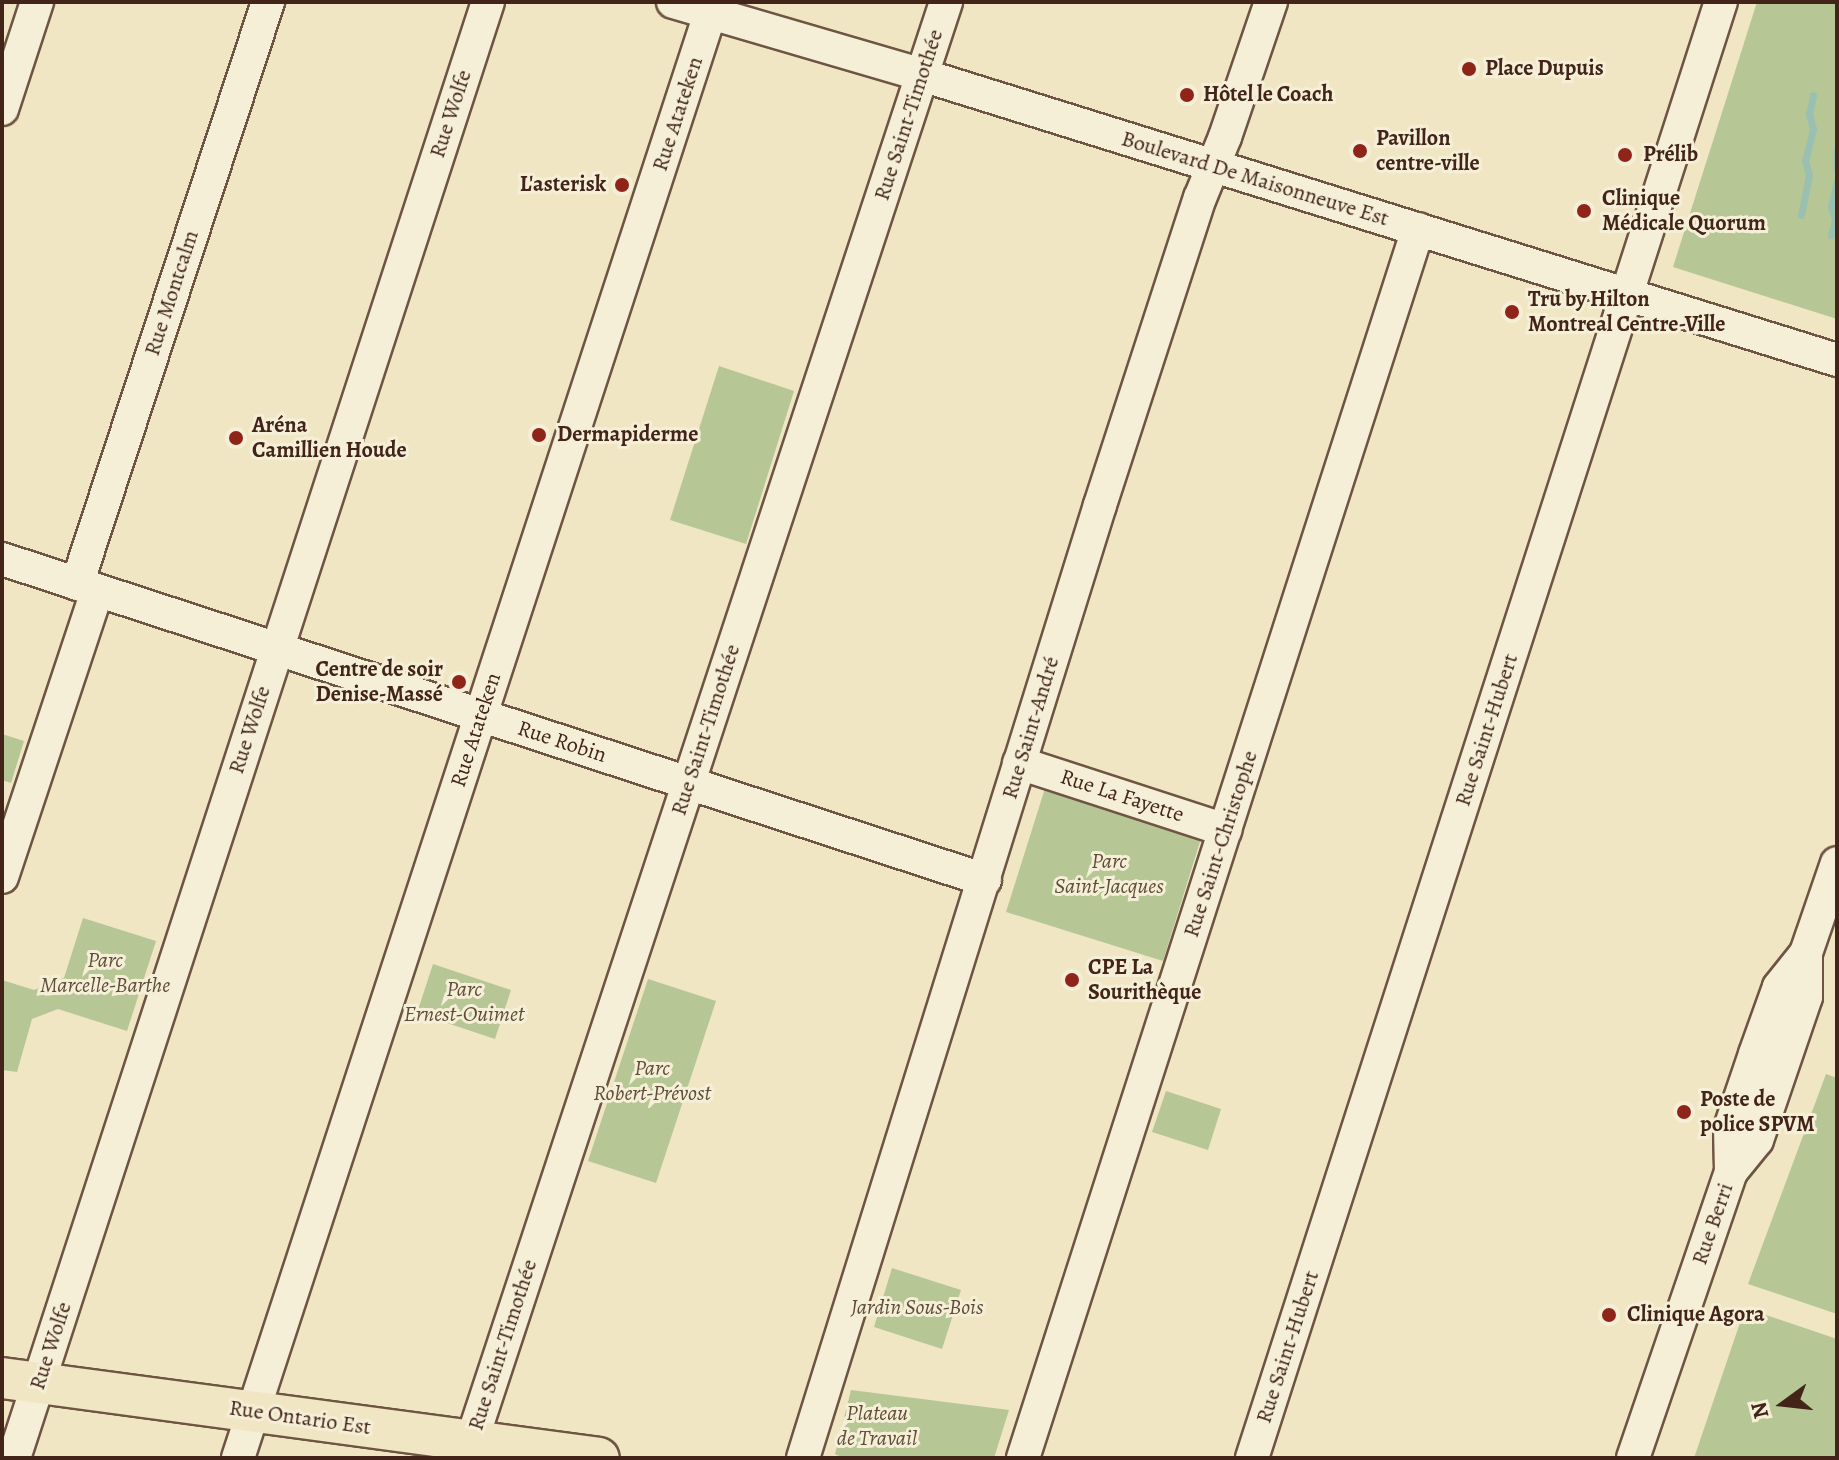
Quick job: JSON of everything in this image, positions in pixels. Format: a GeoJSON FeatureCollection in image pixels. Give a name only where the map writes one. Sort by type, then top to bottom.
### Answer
{"type":"FeatureCollection","features":[{"type":"Feature","properties":{"kind":"main road","name":"Rue Ontario Est"},"geometry":{"type":"LineString","coordinates":[[20,1381],[253,1412],[468,1449],[599,1458]]}},
{"type":"Feature","properties":{"kind":"street"},"geometry":{"type":"LineString","coordinates":[[2,109],[37,2]]}},
{"type":"Feature","properties":{"kind":"street","name":"Rue Montcalm"},"geometry":{"type":"LineString","coordinates":[[2,877],[87,588],[268,2]]}},
{"type":"Feature","properties":{"kind":"street","name":"Rue Wolfe"},"geometry":{"type":"LineString","coordinates":[[14,1458],[20,1381],[275,650],[488,2]]}},
{"type":"Feature","properties":{"kind":"street","name":"Boulevard De Maisonneuve Est"},"geometry":{"type":"LineString","coordinates":[[673,2],[713,7],[1212,168],[1628,293],[1837,360]]}},
{"type":"Feature","properties":{"kind":"street","name":"Rue Saint-Timothée"},"geometry":{"type":"LineString","coordinates":[[468,1449],[946,2]]}},
{"type":"Feature","properties":{"kind":"street","name":"Rue Saint-André"},"geometry":{"type":"LineString","coordinates":[[803,1458],[1100,505],[1212,168],[1271,2]]}},
{"type":"Feature","properties":{"kind":"street","name":"Rue Saint-Hubert"},"geometry":{"type":"LineString","coordinates":[[1252,1458],[1721,2]]}},
{"type":"Feature","properties":{"kind":"street","name":"Rue Atateken"},"geometry":{"type":"LineString","coordinates":[[238,1458],[713,7]]}},
{"type":"Feature","properties":{"kind":"street","name":"Rue Saint-Christophe"},"geometry":{"type":"LineString","coordinates":[[1023,1458],[1418,229]]}},
{"type":"Feature","properties":{"kind":"street","name":"Rue Robin"},"geometry":{"type":"LineString","coordinates":[[2,559],[985,880]]}},
{"type":"Feature","properties":{"kind":"street","name":"Rue La Fayette"},"geometry":{"type":"LineString","coordinates":[[1019,763],[1225,830]]}},
{"type":"Feature","properties":{"kind":"street","name":"Rue Berri"},"geometry":{"type":"LineString","coordinates":[[1633,1458],[1731,1172],[1730,1128],[1779,987],[1806,953],[1837,863]]}},
{"type":"Feature","properties":{"kind":"green space"},"geometry":{"type":"Polygon","coordinates":[[[1757,2],[1837,2],[1837,319],[1673,267],[1757,2]]]}},
{"type":"Feature","properties":{"kind":"green space"},"geometry":{"type":"Polygon","coordinates":[[[719,366],[794,391],[746,544],[670,520],[719,366]]]}},
{"type":"Feature","properties":{"kind":"green space"},"geometry":{"type":"Polygon","coordinates":[[[2,734],[24,741],[11,783],[2,780],[2,734]]]}},
{"type":"Feature","properties":{"kind":"green space","name":"Parc Saint-Jacques"},"geometry":{"type":"Polygon","coordinates":[[[1047,782],[1203,832],[1163,961],[1006,912],[1047,782]]]}},
{"type":"Feature","properties":{"kind":"green space","name":"Parc Marcelle-Barthe"},"geometry":{"type":"Polygon","coordinates":[[[83,918],[156,941],[127,1031],[58,1009],[32,1019],[17,1072],[2,1070],[2,980],[34,990],[64,978],[83,918]]]}},
{"type":"Feature","properties":{"kind":"green space","name":"Parc Ernest-Ouimet"},"geometry":{"type":"Polygon","coordinates":[[[433,964],[511,990],[495,1039],[417,1013],[433,964]]]}},
{"type":"Feature","properties":{"kind":"green space","name":"Parc Robert-Prévost"},"geometry":{"type":"Polygon","coordinates":[[[648,979],[716,1001],[656,1183],[588,1161],[648,979]]]}},
{"type":"Feature","properties":{"kind":"green space"},"geometry":{"type":"Polygon","coordinates":[[[1826,1074],[1837,1078],[1837,1314],[1748,1284],[1826,1074]]]}},
{"type":"Feature","properties":{"kind":"green space"},"geometry":{"type":"Polygon","coordinates":[[[1166,1091],[1221,1109],[1208,1150],[1152,1132],[1166,1091]]]}},
{"type":"Feature","properties":{"kind":"green space","name":"Jardin Sous-Bois"},"geometry":{"type":"Polygon","coordinates":[[[892,1268],[961,1290],[942,1349],[874,1327],[892,1268]]]}},
{"type":"Feature","properties":{"kind":"green space"},"geometry":{"type":"Polygon","coordinates":[[[1745,1308],[1837,1339],[1837,1458],[1694,1458],[1745,1308]]]}},
{"type":"Feature","properties":{"kind":"green space","name":"Plateau de Travail"},"geometry":{"type":"Polygon","coordinates":[[[851,1390],[1009,1410],[994,1458],[841,1457],[835,1454],[851,1390]]]}},
{"type":"Feature","properties":{"kind":"waterway"},"geometry":{"type":"LineString","coordinates":[[1801,215],[1809,175],[1805,161],[1813,129],[1809,114],[1813,95]]}},
{"type":"Feature","properties":{"kind":"waterway"},"geometry":{"type":"LineString","coordinates":[[1837,149],[1837,168]]}},
{"type":"Feature","properties":{"kind":"waterway"},"geometry":{"type":"LineString","coordinates":[[1831,235],[1835,220],[1831,207],[1837,180]]}},
{"type":"Feature","properties":{"kind":"place","name":"Place Dupuis"},"geometry":{"type":"Point","coordinates":[1469,69]}},
{"type":"Feature","properties":{"kind":"place","name":"Hôtel le Coach"},"geometry":{"type":"Point","coordinates":[1187,95]}},
{"type":"Feature","properties":{"kind":"place","name":"Pavillon centre-ville"},"geometry":{"type":"Point","coordinates":[1360,151]}},
{"type":"Feature","properties":{"kind":"place","name":"Prélib"},"geometry":{"type":"Point","coordinates":[1625,155]}},
{"type":"Feature","properties":{"kind":"place","name":"L'asterisk"},"geometry":{"type":"Point","coordinates":[622,185]}},
{"type":"Feature","properties":{"kind":"place","name":"Clinique Médicale Quorum"},"geometry":{"type":"Point","coordinates":[1584,211]}},
{"type":"Feature","properties":{"kind":"place","name":"Tru by Hilton Montreal Centre-Ville"},"geometry":{"type":"Point","coordinates":[1512,312]}},
{"type":"Feature","properties":{"kind":"place","name":"Dermapiderme"},"geometry":{"type":"Point","coordinates":[539,435]}},
{"type":"Feature","properties":{"kind":"place","name":"Aréna Camillien Houde"},"geometry":{"type":"Point","coordinates":[236,438]}},
{"type":"Feature","properties":{"kind":"place","name":"Centre de soir Denise-Massé"},"geometry":{"type":"Point","coordinates":[459,682]}},
{"type":"Feature","properties":{"kind":"place","name":"CPE La Sourithèque"},"geometry":{"type":"Point","coordinates":[1072,980]}},
{"type":"Feature","properties":{"kind":"place","name":"Poste de police SPVM"},"geometry":{"type":"Point","coordinates":[1684,1112]}},
{"type":"Feature","properties":{"kind":"place","name":"Clinique Agora"},"geometry":{"type":"Point","coordinates":[1609,1315]}}]}
